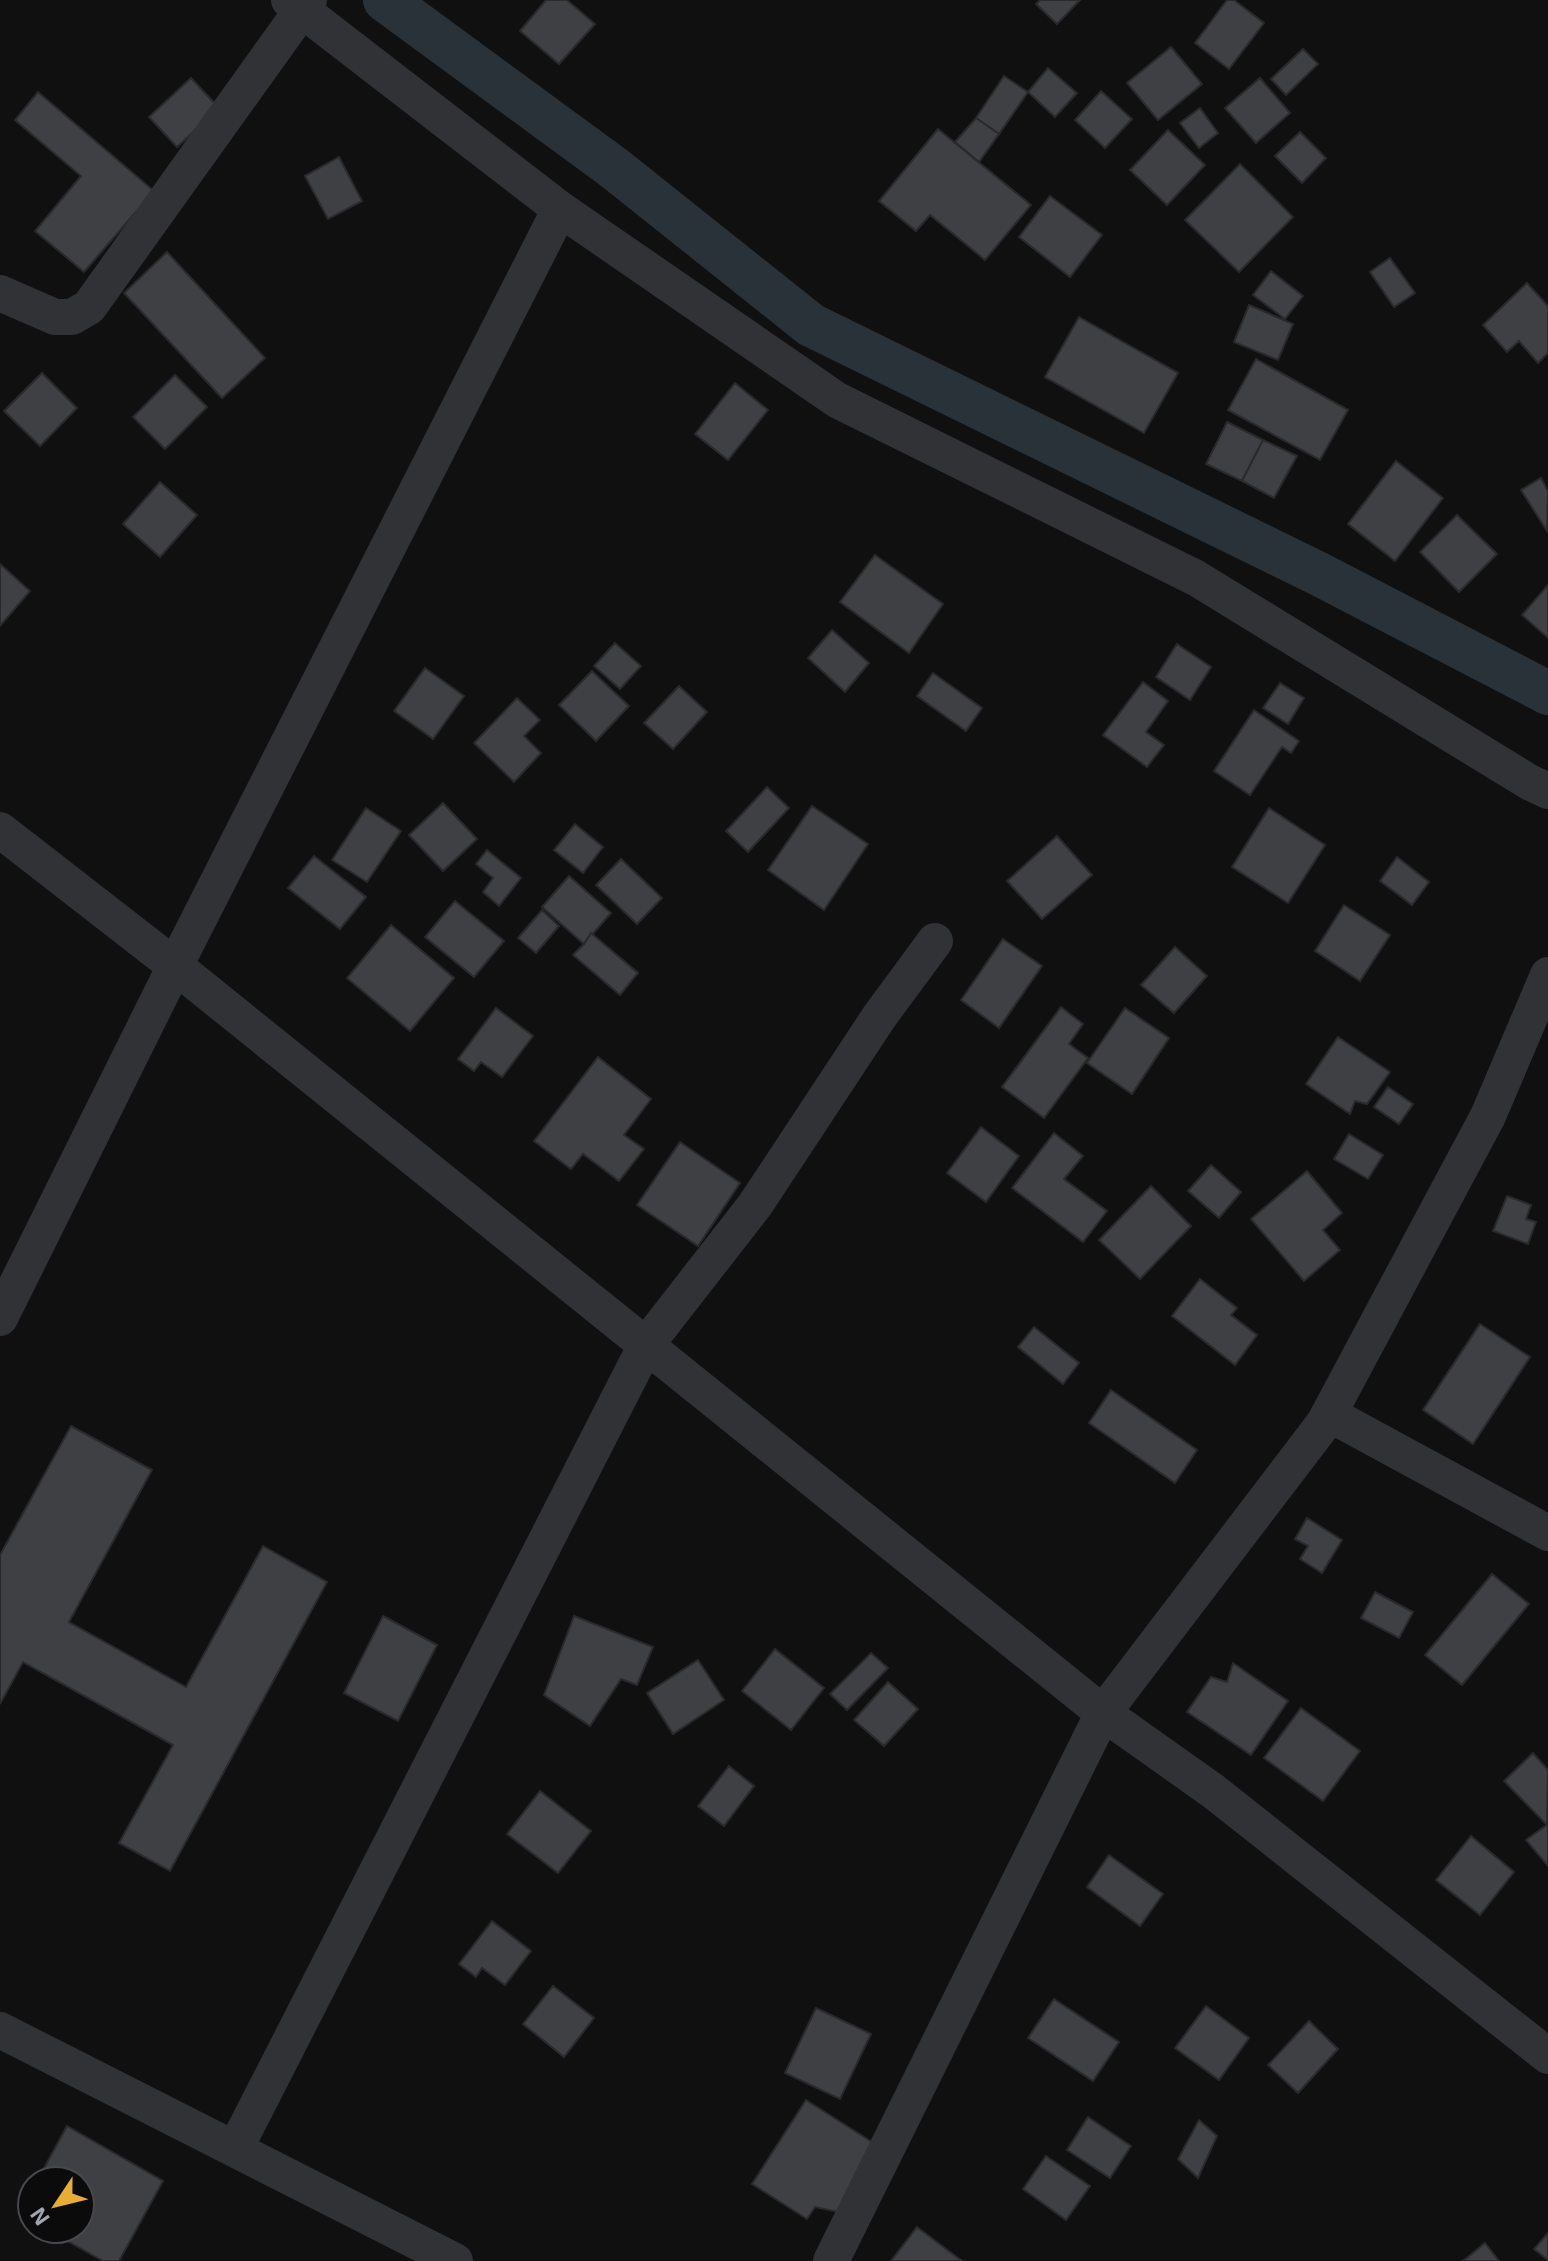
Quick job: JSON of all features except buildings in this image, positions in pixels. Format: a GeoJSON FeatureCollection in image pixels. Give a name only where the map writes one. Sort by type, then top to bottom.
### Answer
{"type":"FeatureCollection","features":[{"type":"Feature","properties":{"kind":"street"},"geometry":{"type":"LineString","coordinates":[[0,293],[55,317],[72,317],[89,307],[301,4],[560,209],[837,400],[1196,578],[1539,778]]}},
{"type":"Feature","properties":{"kind":"street"},"geometry":{"type":"LineString","coordinates":[[0,1318],[175,966],[560,209]]}},
{"type":"Feature","properties":{"kind":"street"},"geometry":{"type":"LineString","coordinates":[[0,830],[175,966],[1103,1713],[1213,1791],[1548,2056]]}},
{"type":"Feature","properties":{"kind":"street"},"geometry":{"type":"LineString","coordinates":[[235,2149],[646,1345],[755,1205],[879,1017],[935,941]]}},
{"type":"Feature","properties":{"kind":"street"},"geometry":{"type":"LineString","coordinates":[[831,2261],[1103,1713],[1329,1414],[1488,1116],[1548,975]]}},
{"type":"Feature","properties":{"kind":"street"},"geometry":{"type":"LineString","coordinates":[[1329,1414],[1548,1533]]}},
{"type":"Feature","properties":{"kind":"street"},"geometry":{"type":"LineString","coordinates":[[0,2030],[455,2261]]}},
{"type":"Feature","properties":{"kind":"waterway"},"geometry":{"type":"LineString","coordinates":[[385,0],[614,168],[811,325],[1319,574],[1548,693]]}}]}
